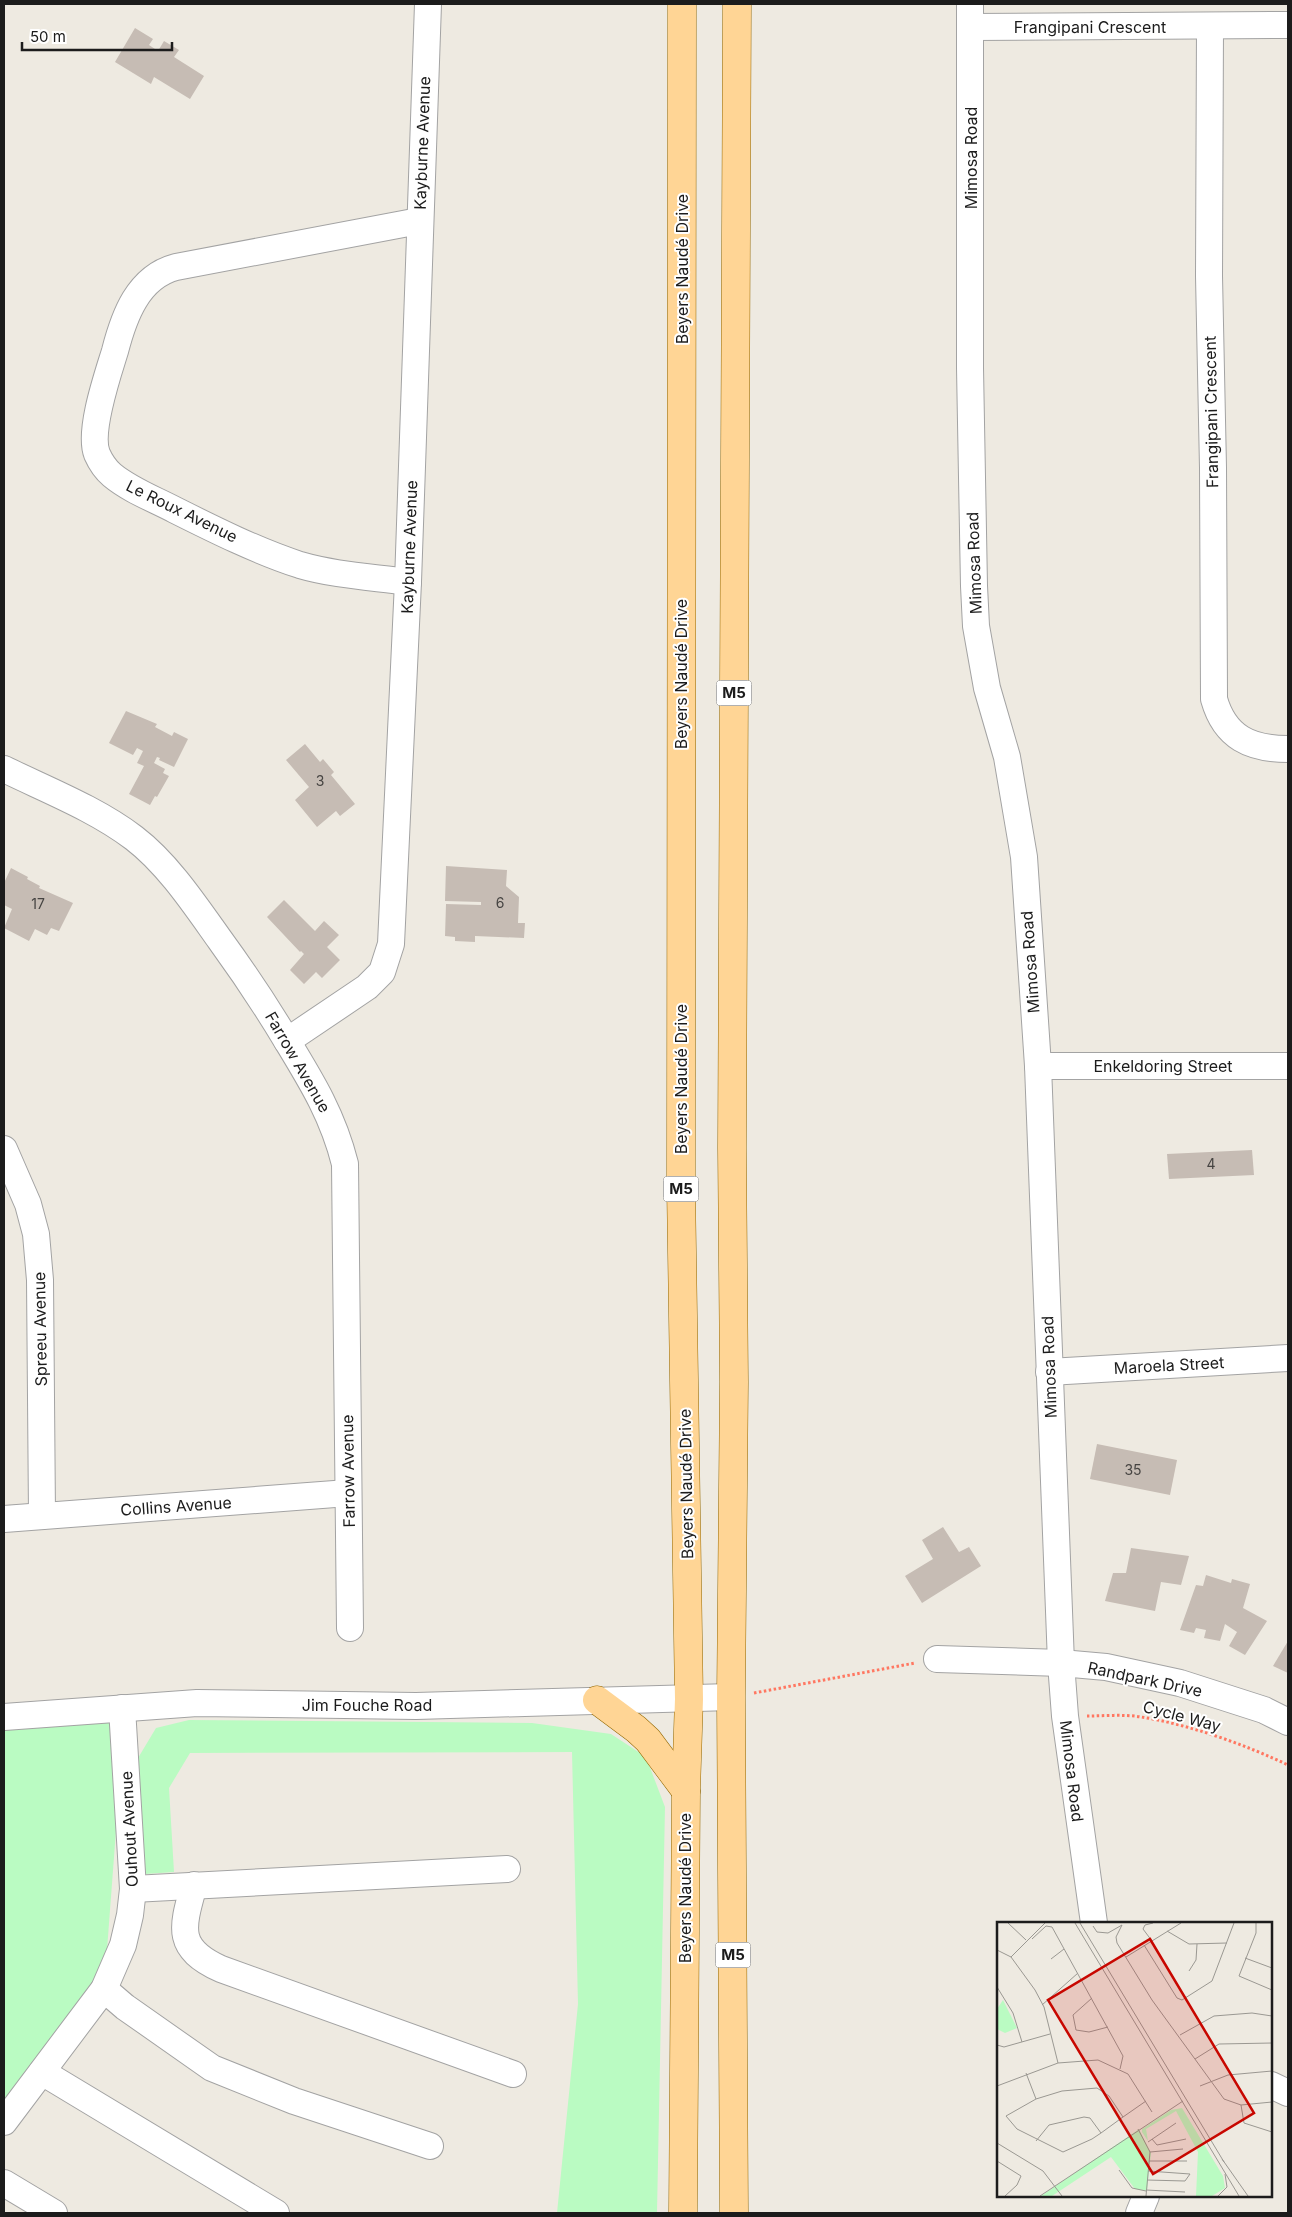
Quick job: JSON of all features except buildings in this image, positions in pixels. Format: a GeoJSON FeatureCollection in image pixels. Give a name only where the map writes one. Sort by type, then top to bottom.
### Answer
{"type":"FeatureCollection","features":[{"type":"Feature","properties":{"kind":"main road","name":"Beyers Naudé Drive"},"geometry":{"type":"LineString","coordinates":[[682,4],[680,1188],[689,1698],[686,1791],[683,2213]]}},
{"type":"Feature","properties":{"kind":"main road","name":"M5"},"geometry":{"type":"LineString","coordinates":[[734,2213],[731,1697],[734,1392],[732,1138],[737,4]]}},
{"type":"Feature","properties":{"kind":"main road"},"geometry":{"type":"LineString","coordinates":[[597,1700],[648,1740],[686,1791]]}},
{"type":"Feature","properties":{"kind":"street","name":"Kayburne Avenue"},"geometry":{"type":"LineString","coordinates":[[287,1041],[367,987],[382,972],[391,944],[408,582],[428,4]]}},
{"type":"Feature","properties":{"kind":"street","name":"Frangipani Crescent"},"geometry":{"type":"LineString","coordinates":[[970,15],[1210,26],[1288,25]]}},
{"type":"Feature","properties":{"kind":"street","name":"Mimosa Road"},"geometry":{"type":"LineString","coordinates":[[970,15],[970,368],[974,596],[976,626],[987,688],[1007,757],[1024,857],[1038,1066],[1061,1663],[1065,1716],[1094,1922]]}},
{"type":"Feature","properties":{"kind":"street","name":"Frangipani Crescent"},"geometry":{"type":"LineString","coordinates":[[1210,26],[1209,276],[1213,468],[1214,699],[1218,713],[1237,737],[1250,745],[1270,750],[1288,750]]}},
{"type":"Feature","properties":{"kind":"street","name":"Le Roux Avenue"},"geometry":{"type":"LineString","coordinates":[[408,582],[360,576],[300,565],[274,556],[132,489],[102,465],[96,451],[96,419],[118,337],[137,294],[155,276],[176,266],[419,221]]}},
{"type":"Feature","properties":{"kind":"street","name":"Farrow Avenue"},"geometry":{"type":"LineString","coordinates":[[4,769],[106,820],[135,839],[190,897],[260,996],[315,1086],[338,1136],[345,1164],[350,1628]]}},
{"type":"Feature","properties":{"kind":"street","name":"Enkeldoring Street"},"geometry":{"type":"LineString","coordinates":[[1038,1066],[1288,1066]]}},
{"type":"Feature","properties":{"kind":"street","name":"Spreeu Avenue"},"geometry":{"type":"LineString","coordinates":[[4,1149],[28,1204],[36,1234],[40,1280],[42,1516]]}},
{"type":"Feature","properties":{"kind":"street","name":"Maroela Street"},"geometry":{"type":"LineString","coordinates":[[1049,1372],[1288,1358]]}},
{"type":"Feature","properties":{"kind":"street","name":"Collins Avenue"},"geometry":{"type":"LineString","coordinates":[[4,1519],[348,1493]]}},
{"type":"Feature","properties":{"kind":"street","name":"Randpark Drive"},"geometry":{"type":"LineString","coordinates":[[937,1659],[1061,1663],[1106,1667],[1180,1683],[1264,1710],[1288,1722]]}},
{"type":"Feature","properties":{"kind":"street","name":"Jim Fouche Road"},"geometry":{"type":"LineString","coordinates":[[4,1717],[197,1703],[416,1706],[731,1697]]}},
{"type":"Feature","properties":{"kind":"street","name":"Ouhout Avenue"},"geometry":{"type":"LineString","coordinates":[[4,2122],[104,1989],[123,1945],[130,1915],[133,1889],[122,1708]]}},
{"type":"Feature","properties":{"kind":"street"},"geometry":{"type":"LineString","coordinates":[[133,1889],[507,1869]]}},
{"type":"Feature","properties":{"kind":"street"},"geometry":{"type":"LineString","coordinates":[[194,1885],[186,1913],[187,1941],[193,1953],[204,1962],[220,1970],[513,2074]]}},
{"type":"Feature","properties":{"kind":"street"},"geometry":{"type":"LineString","coordinates":[[104,1989],[154,2028],[212,2068],[294,2101],[430,2146]]}},
{"type":"Feature","properties":{"kind":"street"},"geometry":{"type":"LineString","coordinates":[[42,2072],[276,2213]]}},
{"type":"Feature","properties":{"kind":"street"},"geometry":{"type":"LineString","coordinates":[[1272,2085],[1288,2093]]}},
{"type":"Feature","properties":{"kind":"street"},"geometry":{"type":"LineString","coordinates":[[4,2183],[54,2213]]}},
{"type":"Feature","properties":{"kind":"street"},"geometry":{"type":"LineString","coordinates":[[1139,2213],[1146,2197]]}},
{"type":"Feature","properties":{"kind":"path"},"geometry":{"type":"LineString","coordinates":[[731,1697],[937,1659]]}},
{"type":"Feature","properties":{"kind":"path","name":"Cycle Way"},"geometry":{"type":"LineString","coordinates":[[1065,1716],[1140,1717],[1202,1732],[1270,1756],[1288,1765]]}},
{"type":"Feature","properties":{"kind":"green space"},"geometry":{"type":"Polygon","coordinates":[[[125,1711],[103,2003],[4,2134],[4,1718],[125,1711]]]}},
{"type":"Feature","properties":{"kind":"green space"},"geometry":{"type":"Polygon","coordinates":[[[189,1720],[532,1723],[611,1734],[646,1757],[665,1807],[657,2213],[557,2213],[578,2004],[572,1752],[190,1753],[169,1788],[174,1872],[145,1874],[138,1758],[156,1728],[189,1720]]]}}]}
